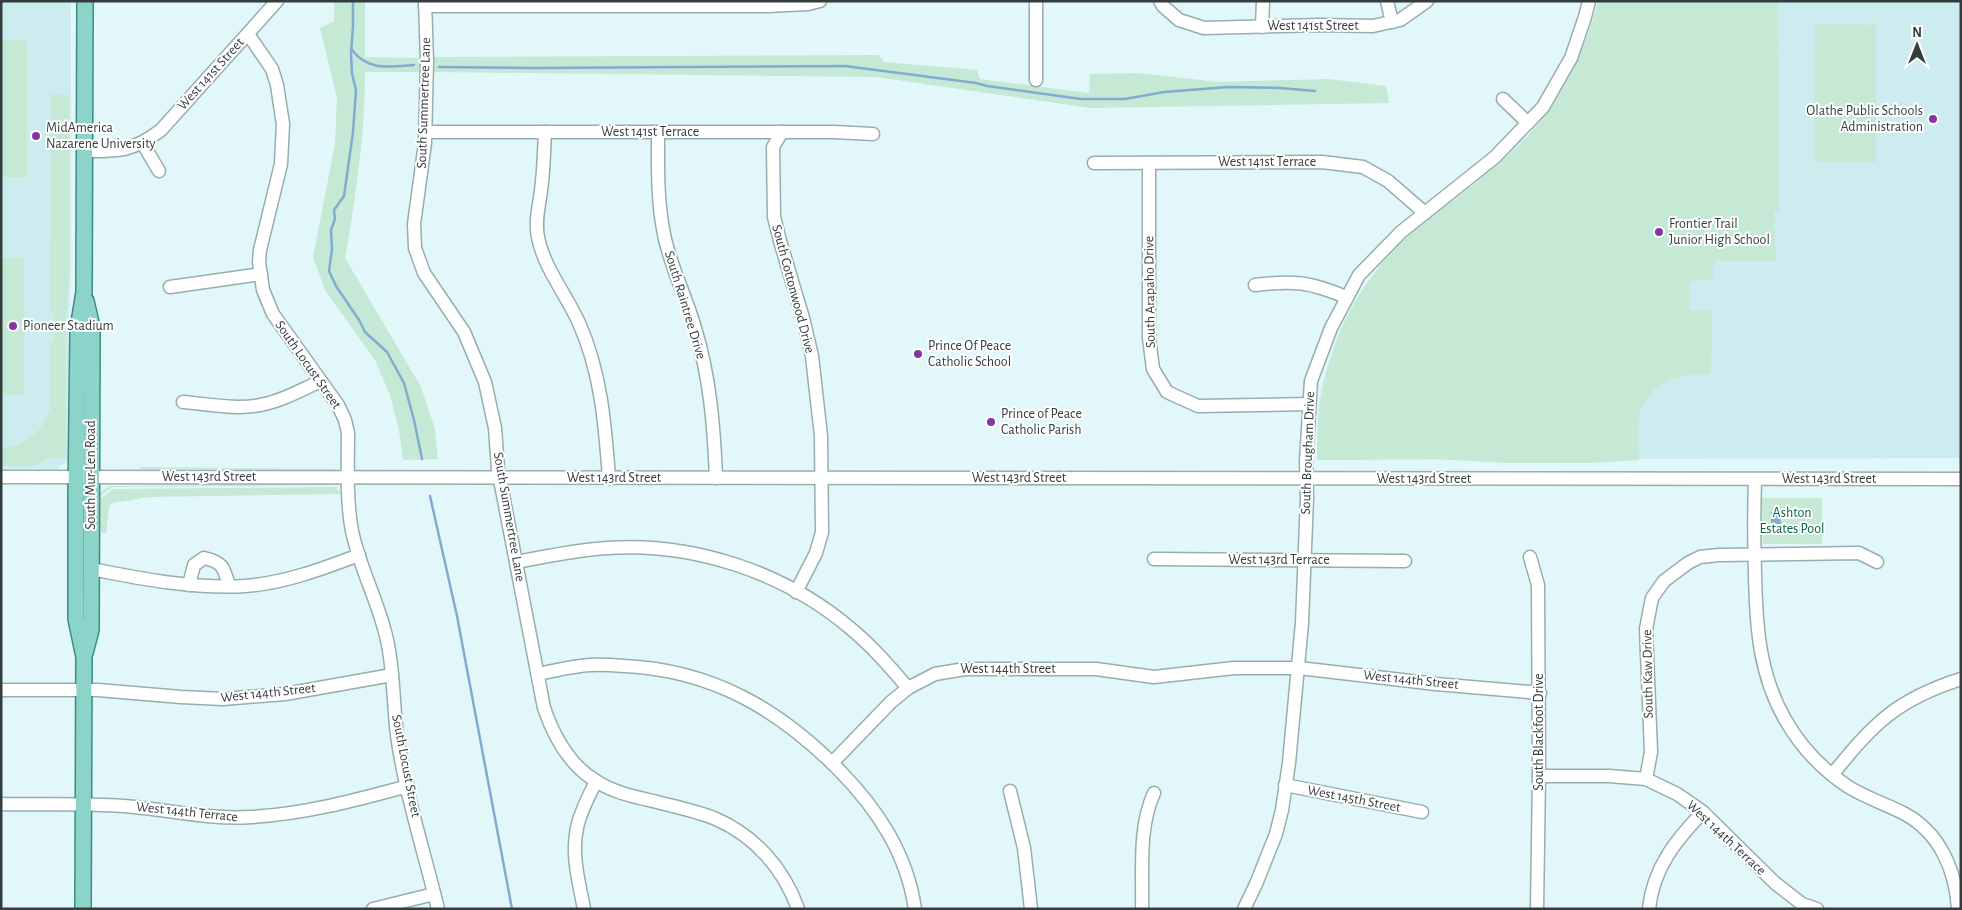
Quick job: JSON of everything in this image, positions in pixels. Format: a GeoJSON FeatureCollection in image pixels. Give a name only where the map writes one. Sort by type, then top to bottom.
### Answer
{"type":"FeatureCollection","features":[{"type":"Feature","properties":{"kind":"main road","name":"South Mur-Len Road"},"geometry":{"type":"LineString","coordinates":[[83,909],[84,657],[76,619],[76,477],[78,329],[84,292],[85,1]]}},
{"type":"Feature","properties":{"kind":"main road","name":"South Mur-Len Road"},"geometry":{"type":"LineString","coordinates":[[84,292],[92,327],[91,630],[84,657]]}},
{"type":"Feature","properties":{"kind":"street","name":"West 141st Street"},"geometry":{"type":"LineString","coordinates":[[85,151],[123,149],[143,144],[161,130],[277,1]]}},
{"type":"Feature","properties":{"kind":"street"},"geometry":{"type":"LineString","coordinates":[[425,4],[808,4],[820,1]]}},
{"type":"Feature","properties":{"kind":"street"},"geometry":{"type":"LineString","coordinates":[[1036,1],[1036,80]]}},
{"type":"Feature","properties":{"kind":"street","name":"West 141st Street"},"geometry":{"type":"LineString","coordinates":[[1160,1],[1162,6],[1179,20],[1204,28],[1322,24],[1373,26],[1400,20],[1427,1]]}},
{"type":"Feature","properties":{"kind":"street"},"geometry":{"type":"LineString","coordinates":[[1262,27],[1263,1]]}},
{"type":"Feature","properties":{"kind":"street"},"geometry":{"type":"LineString","coordinates":[[1387,1],[1392,22]]}},
{"type":"Feature","properties":{"kind":"street","name":"South Brougham Drive"},"geometry":{"type":"LineString","coordinates":[[1244,909],[1270,850],[1282,810],[1286,785],[1299,668],[1305,561],[1311,381],[1331,328],[1359,275],[1401,232],[1495,157],[1543,107],[1571,58],[1585,17],[1588,1]]}},
{"type":"Feature","properties":{"kind":"street","name":"South Summertree Lane"},"geometry":{"type":"LineString","coordinates":[[425,4],[426,132],[414,224],[415,248],[424,272],[464,332],[485,382],[496,428],[500,478],[544,708],[551,728],[559,743],[572,760],[596,781],[621,793],[715,818],[734,828],[763,852],[778,868],[790,889],[798,909]]}},
{"type":"Feature","properties":{"kind":"street","name":"South Locust Street"},"geometry":{"type":"LineString","coordinates":[[248,34],[272,69],[277,85],[283,124],[281,164],[260,250],[263,290],[273,314],[338,405],[345,420],[348,433],[349,512],[359,555],[388,642],[397,734],[438,909]]}},
{"type":"Feature","properties":{"kind":"street"},"geometry":{"type":"LineString","coordinates":[[1503,99],[1528,123]]}},
{"type":"Feature","properties":{"kind":"street","name":"West 141st Terrace"},"geometry":{"type":"LineString","coordinates":[[426,132],[782,132],[873,134]]}},
{"type":"Feature","properties":{"kind":"street"},"geometry":{"type":"LineString","coordinates":[[545,132],[542,182],[537,217],[538,240],[545,259],[579,323],[589,351],[604,410],[609,478]]}},
{"type":"Feature","properties":{"kind":"street","name":"South Raintree Drive"},"geometry":{"type":"LineString","coordinates":[[658,132],[660,213],[664,236],[691,313],[703,358],[711,406],[716,478]]}},
{"type":"Feature","properties":{"kind":"street","name":"South Cottonwood Drive"},"geometry":{"type":"LineString","coordinates":[[782,132],[772,147],[774,217],[804,318],[812,356],[821,436],[822,522],[819,546],[796,592]]}},
{"type":"Feature","properties":{"kind":"street"},"geometry":{"type":"LineString","coordinates":[[143,144],[159,171]]}},
{"type":"Feature","properties":{"kind":"street","name":"West 141st Terrace"},"geometry":{"type":"LineString","coordinates":[[1094,163],[1322,162],[1363,167],[1388,181],[1425,213]]}},
{"type":"Feature","properties":{"kind":"street","name":"South Arapaho Drive"},"geometry":{"type":"LineString","coordinates":[[1149,163],[1149,338],[1153,370],[1167,392],[1198,406],[1309,404]]}},
{"type":"Feature","properties":{"kind":"street"},"geometry":{"type":"LineString","coordinates":[[170,287],[261,274]]}},
{"type":"Feature","properties":{"kind":"street"},"geometry":{"type":"LineString","coordinates":[[1255,285],[1300,282],[1319,286],[1346,297]]}},
{"type":"Feature","properties":{"kind":"street"},"geometry":{"type":"LineString","coordinates":[[183,402],[243,407],[258,406],[285,397],[321,381]]}},
{"type":"Feature","properties":{"kind":"street","name":"West 143rd Street"},"geometry":{"type":"LineString","coordinates":[[1,477],[1961,479]]}},
{"type":"Feature","properties":{"kind":"street"},"geometry":{"type":"LineString","coordinates":[[1755,480],[1756,623],[1759,647],[1767,678],[1778,707],[1809,753],[1832,775],[1861,794],[1906,815],[1923,827],[1935,840],[1956,869],[1958,909]]}},
{"type":"Feature","properties":{"kind":"street"},"geometry":{"type":"LineString","coordinates":[[517,562],[574,551],[608,548],[667,550],[694,554],[730,563],[760,574],[824,608],[874,649],[908,688]]}},
{"type":"Feature","properties":{"kind":"street"},"geometry":{"type":"LineString","coordinates":[[1755,553],[1859,553],[1877,562]]}},
{"type":"Feature","properties":{"kind":"street","name":"South Kaw Drive"},"geometry":{"type":"LineString","coordinates":[[1646,779],[1651,752],[1646,629],[1652,598],[1664,581],[1688,563],[1700,558],[1755,553]]}},
{"type":"Feature","properties":{"kind":"street"},"geometry":{"type":"LineString","coordinates":[[91,569],[189,585],[246,586],[312,573],[359,555]]}},
{"type":"Feature","properties":{"kind":"street","name":"South Blackfoot Drive"},"geometry":{"type":"LineString","coordinates":[[1530,557],[1538,585],[1540,693],[1537,909]]}},
{"type":"Feature","properties":{"kind":"street"},"geometry":{"type":"LineString","coordinates":[[189,585],[194,565],[204,558],[216,560],[224,569],[229,586]]}},
{"type":"Feature","properties":{"kind":"street","name":"West 143rd Terrace"},"geometry":{"type":"LineString","coordinates":[[1154,559],[1405,561]]}},
{"type":"Feature","properties":{"kind":"street"},"geometry":{"type":"LineString","coordinates":[[538,674],[598,664],[638,666],[694,677],[719,686],[771,712],[797,731],[832,763],[861,792],[877,813],[901,858],[915,909]]}},
{"type":"Feature","properties":{"kind":"street","name":"West 144th Street"},"geometry":{"type":"LineString","coordinates":[[832,763],[891,702],[908,688],[935,674],[965,668],[1096,669],[1154,677],[1234,668],[1299,668],[1436,684],[1540,693]]}},
{"type":"Feature","properties":{"kind":"street","name":"West 144th Street"},"geometry":{"type":"LineString","coordinates":[[1,690],[84,690],[133,692],[181,697],[251,698],[285,694],[392,675]]}},
{"type":"Feature","properties":{"kind":"street"},"geometry":{"type":"LineString","coordinates":[[1832,775],[1871,728],[1896,708],[1924,692],[1961,679]]}},
{"type":"Feature","properties":{"kind":"street","name":"West 144th Terrace"},"geometry":{"type":"LineString","coordinates":[[1539,776],[1609,776],[1646,779],[1677,794],[1702,812],[1775,883],[1802,904],[1818,909]]}},
{"type":"Feature","properties":{"kind":"street"},"geometry":{"type":"LineString","coordinates":[[584,909],[574,857],[574,842],[579,819],[596,781]]}},
{"type":"Feature","properties":{"kind":"street","name":"West 145th Street"},"geometry":{"type":"LineString","coordinates":[[1286,785],[1422,812]]}},
{"type":"Feature","properties":{"kind":"street","name":"West 144th Terrace"},"geometry":{"type":"LineString","coordinates":[[1,804],[124,806],[197,816],[249,818],[318,809],[408,786]]}},
{"type":"Feature","properties":{"kind":"street"},"geometry":{"type":"LineString","coordinates":[[1010,790],[1024,848],[1031,909]]}},
{"type":"Feature","properties":{"kind":"street"},"geometry":{"type":"LineString","coordinates":[[1142,909],[1145,815],[1154,793]]}},
{"type":"Feature","properties":{"kind":"street"},"geometry":{"type":"LineString","coordinates":[[1649,909],[1650,898],[1664,858],[1679,837],[1702,812]]}},
{"type":"Feature","properties":{"kind":"street"},"geometry":{"type":"LineString","coordinates":[[373,909],[434,894]]}},
{"type":"Feature","properties":{"kind":"shaded area","name":"MidAmerica Nazarene University"},"geometry":{"type":"Polygon","coordinates":[[[1,1],[71,1],[71,271],[68,337],[70,456],[67,462],[56,469],[1,469],[1,1]]]}},
{"type":"Feature","properties":{"kind":"shaded area","name":"Frontier Trail Junior High School"},"geometry":{"type":"Polygon","coordinates":[[[1598,1],[1961,1],[1961,458],[1317,460],[1319,402],[1324,377],[1339,332],[1355,301],[1384,260],[1401,243],[1503,160],[1534,129],[1551,107],[1576,64],[1592,23],[1598,1]]]}},
{"type":"Feature","properties":{"kind":"green space"},"geometry":{"type":"Polygon","coordinates":[[[334,1],[365,1],[365,57],[420,58],[420,72],[365,72],[365,96],[359,165],[345,258],[421,387],[435,429],[438,459],[403,460],[399,430],[390,395],[375,360],[325,290],[313,257],[335,144],[337,98],[320,28],[334,21],[334,1]]]}},
{"type":"Feature","properties":{"kind":"green space","name":"Frontier Trail Junior High School"},"geometry":{"type":"Polygon","coordinates":[[[1598,1],[1778,1],[1779,209],[1774,213],[1776,261],[1714,261],[1713,280],[1690,281],[1689,310],[1712,311],[1711,374],[1688,375],[1676,378],[1666,382],[1649,395],[1639,417],[1639,460],[1592,463],[1508,463],[1434,459],[1317,460],[1318,426],[1322,393],[1330,361],[1341,331],[1355,302],[1373,275],[1395,249],[1420,226],[1508,156],[1534,129],[1556,100],[1574,69],[1598,1]]]}},
{"type":"Feature","properties":{"kind":"green space"},"geometry":{"type":"Polygon","coordinates":[[[1815,24],[1876,25],[1876,162],[1814,162],[1815,24]]]}},
{"type":"Feature","properties":{"kind":"green space"},"geometry":{"type":"Polygon","coordinates":[[[1,40],[27,40],[27,177],[1,177],[1,40]]]}},
{"type":"Feature","properties":{"kind":"green space"},"geometry":{"type":"Polygon","coordinates":[[[879,55],[884,62],[977,70],[980,79],[1089,93],[1090,74],[1138,73],[1218,82],[1329,79],[1386,86],[1389,103],[1091,108],[876,77],[431,72],[431,57],[879,55]]]}},
{"type":"Feature","properties":{"kind":"green space"},"geometry":{"type":"Polygon","coordinates":[[[51,94],[69,96],[69,269],[65,342],[66,457],[48,458],[34,466],[1,466],[1,448],[17,445],[27,440],[40,429],[50,409],[50,343],[54,342],[54,311],[50,310],[51,94]]]}},
{"type":"Feature","properties":{"kind":"green space","name":"Pioneer Stadium"},"geometry":{"type":"Polygon","coordinates":[[[1,258],[24,258],[24,395],[1,395],[1,258]]]}},
{"type":"Feature","properties":{"kind":"green space"},"geometry":{"type":"Polygon","coordinates":[[[140,467],[338,469],[140,469],[140,467]]]}},
{"type":"Feature","properties":{"kind":"green space"},"geometry":{"type":"Polygon","coordinates":[[[336,485],[113,487],[101,495],[101,498],[113,489],[338,487],[337,489],[341,494],[149,497],[112,503],[109,507],[106,533],[101,533],[101,504],[100,564],[98,562],[98,495],[111,486],[336,485]]]}},
{"type":"Feature","properties":{"kind":"green space","name":"Ashton Estates Pool"},"geometry":{"type":"Polygon","coordinates":[[[1762,498],[1822,498],[1822,544],[1763,544],[1762,498]]]}},
{"type":"Feature","properties":{"kind":"water"},"geometry":{"type":"Polygon","coordinates":[[[1771,512],[1779,512],[1781,523],[1791,525],[1791,532],[1777,532],[1771,526],[1771,512]]]}},
{"type":"Feature","properties":{"kind":"waterway"},"geometry":{"type":"LineString","coordinates":[[353,1],[351,54],[352,74],[356,90],[353,132],[344,196],[334,210],[335,219],[331,230],[332,249],[329,271],[336,286],[365,332],[387,352],[404,383],[422,459]]}},
{"type":"Feature","properties":{"kind":"waterway"},"geometry":{"type":"LineString","coordinates":[[352,50],[358,57],[372,65],[388,67],[414,65]]}},
{"type":"Feature","properties":{"kind":"waterway"},"geometry":{"type":"LineString","coordinates":[[439,67],[845,66],[1081,99],[1125,99],[1164,92],[1228,87],[1315,91]]}},
{"type":"Feature","properties":{"kind":"waterway"},"geometry":{"type":"LineString","coordinates":[[430,496],[457,616],[512,909]]}},
{"type":"Feature","properties":{"kind":"place","name":"Olathe Public Schools Administration"},"geometry":{"type":"Point","coordinates":[1933,119]}},
{"type":"Feature","properties":{"kind":"place","name":"MidAmerica Nazarene University"},"geometry":{"type":"Point","coordinates":[36,136]}},
{"type":"Feature","properties":{"kind":"place","name":"Frontier Trail Junior High School"},"geometry":{"type":"Point","coordinates":[1659,232]}},
{"type":"Feature","properties":{"kind":"place","name":"Pioneer Stadium"},"geometry":{"type":"Point","coordinates":[13,326]}},
{"type":"Feature","properties":{"kind":"place","name":"Prince Of Peace Catholic School"},"geometry":{"type":"Point","coordinates":[918,354]}},
{"type":"Feature","properties":{"kind":"place","name":"Prince of Peace Catholic Parish"},"geometry":{"type":"Point","coordinates":[991,422]}}]}
